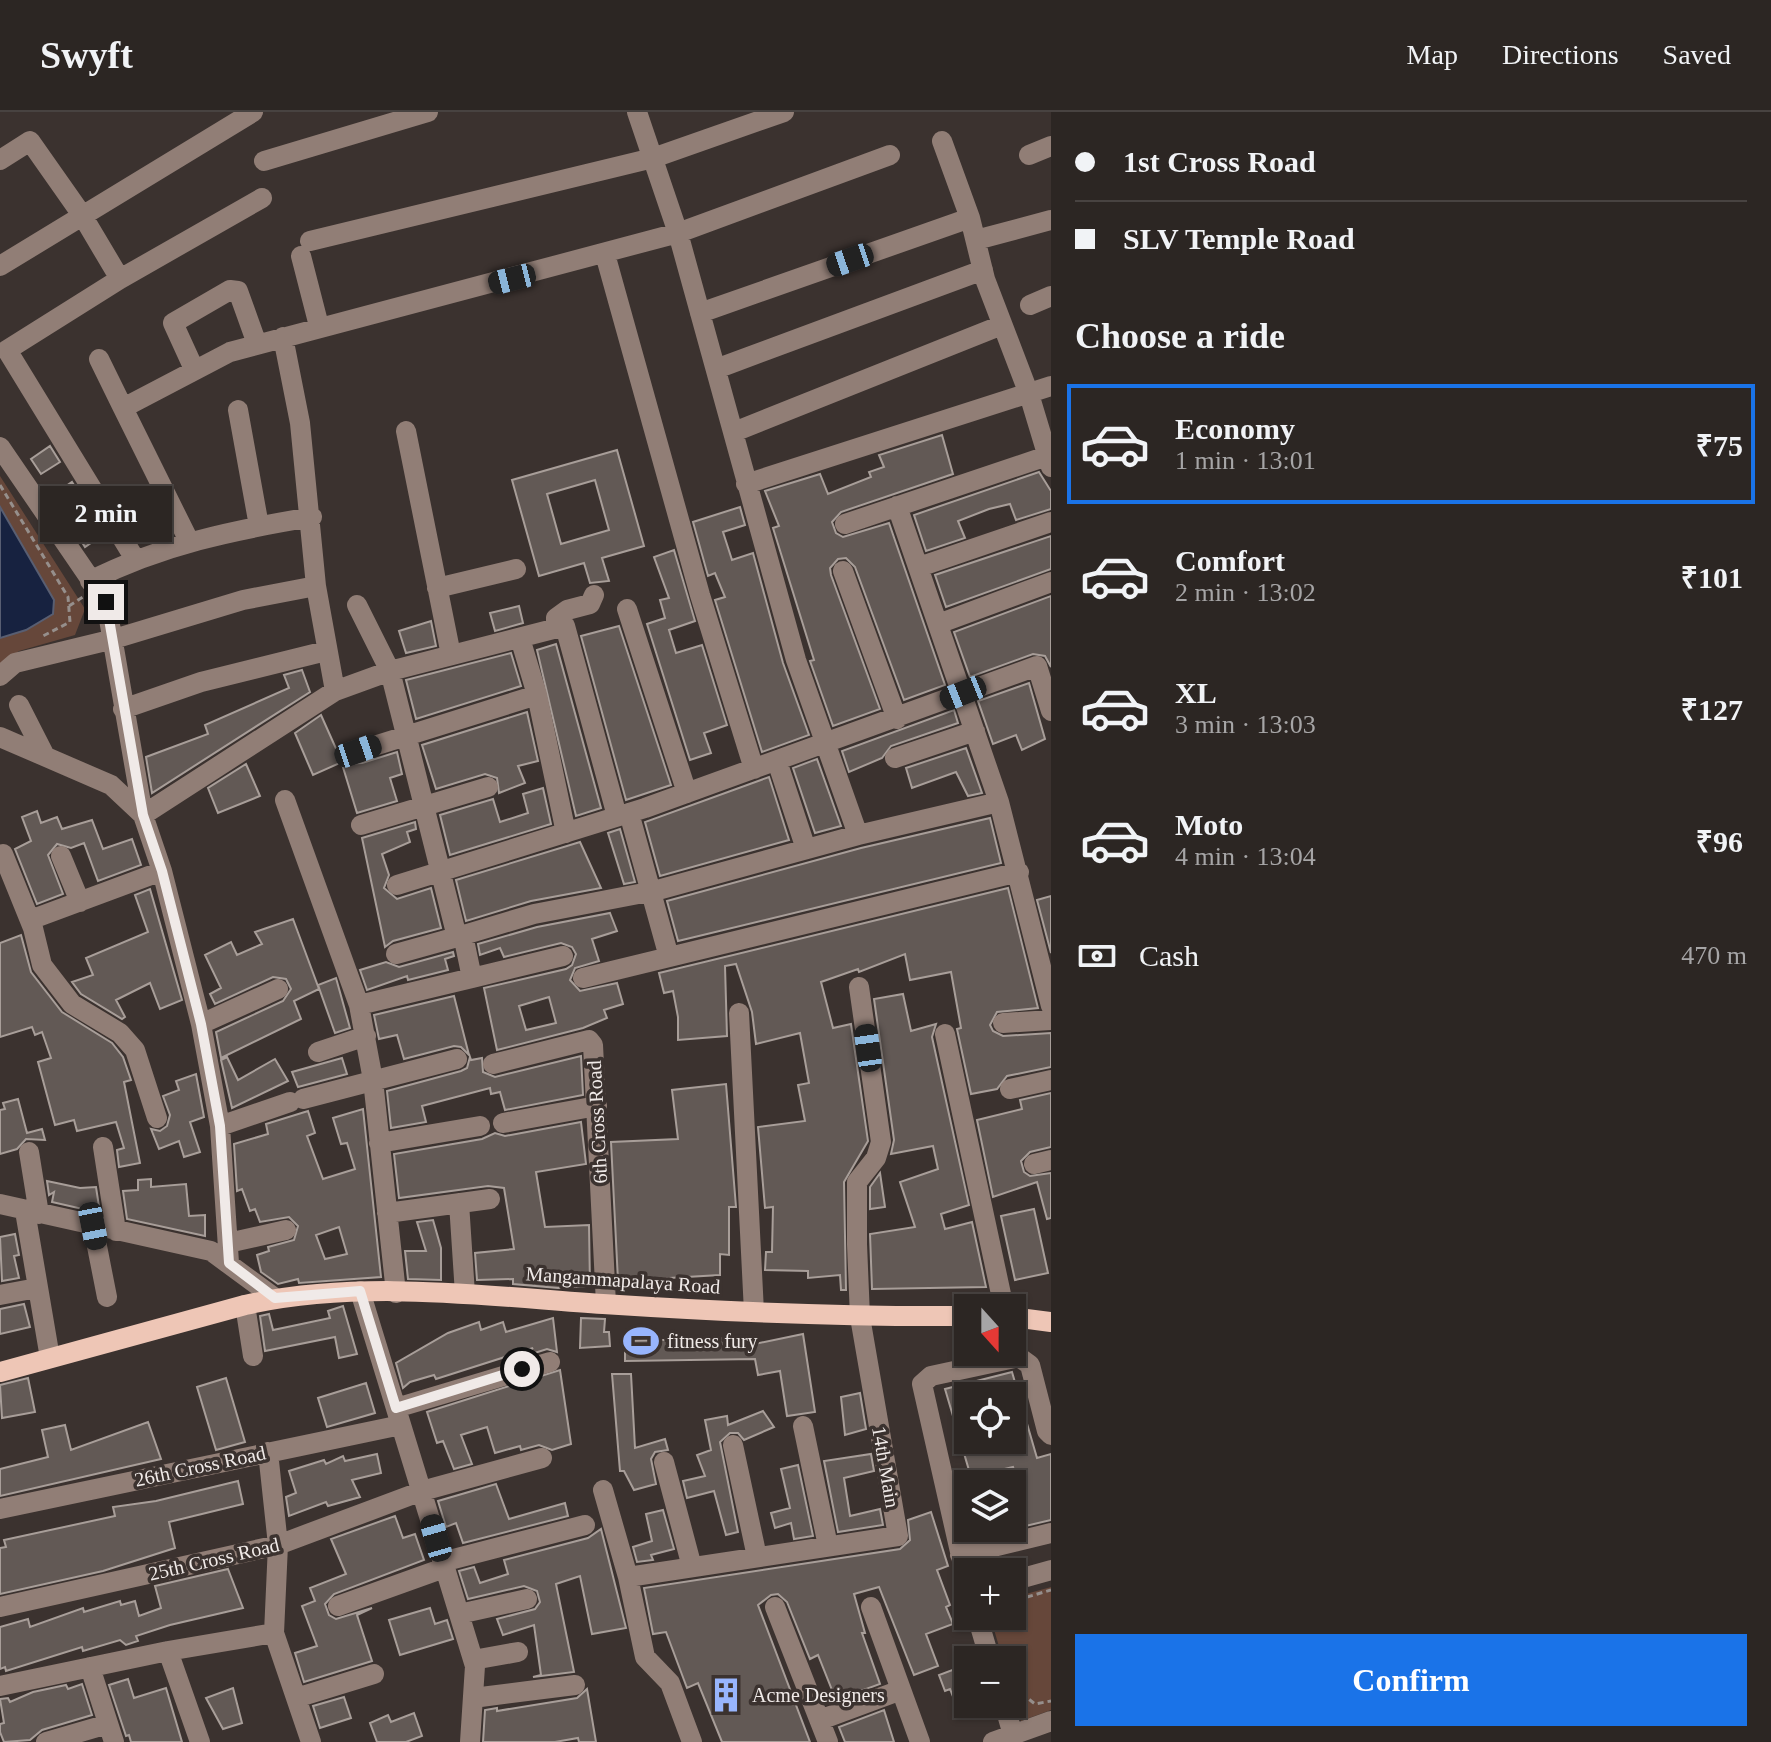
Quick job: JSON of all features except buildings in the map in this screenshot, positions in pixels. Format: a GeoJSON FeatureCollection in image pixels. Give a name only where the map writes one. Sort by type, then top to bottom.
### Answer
{"type":"FeatureCollection","features":[{"type":"Feature","properties":{"kind":"main road","name":"Mangammapalaya Road"},"geometry":{"type":"LineString","coordinates":[[0,1372],[275,1298],[360,1291],[465,1294],[860,1317],[954,1316]]}},
{"type":"Feature","properties":{"kind":"main road"},"geometry":{"type":"LineString","coordinates":[[1026,1319],[1051,1322]]}},
{"type":"Feature","properties":{"kind":"street"},"geometry":{"type":"LineString","coordinates":[[0,266],[253,112]]}},
{"type":"Feature","properties":{"kind":"street"},"geometry":{"type":"LineString","coordinates":[[264,161],[428,112]]}},
{"type":"Feature","properties":{"kind":"street"},"geometry":{"type":"LineString","coordinates":[[637,112],[678,233],[796,660],[858,835]]}},
{"type":"Feature","properties":{"kind":"street"},"geometry":{"type":"LineString","coordinates":[[319,326],[305,249],[653,158],[784,112]]}},
{"type":"Feature","properties":{"kind":"street"},"geometry":{"type":"LineString","coordinates":[[0,160],[30,141],[82,215],[120,279]]}},
{"type":"Feature","properties":{"kind":"street"},"geometry":{"type":"LineString","coordinates":[[845,524],[1049,461],[942,141]]}},
{"type":"Feature","properties":{"kind":"street"},"geometry":{"type":"LineString","coordinates":[[1029,155],[1051,146]]}},
{"type":"Feature","properties":{"kind":"street"},"geometry":{"type":"LineString","coordinates":[[123,408],[194,369],[257,344],[678,233],[890,155]]}},
{"type":"Feature","properties":{"kind":"street"},"geometry":{"type":"LineString","coordinates":[[135,559],[3,352],[120,279],[262,198]]}},
{"type":"Feature","properties":{"kind":"street"},"geometry":{"type":"LineString","coordinates":[[700,313],[970,218]]}},
{"type":"Feature","properties":{"kind":"street"},"geometry":{"type":"LineString","coordinates":[[976,240],[1051,220]]}},
{"type":"Feature","properties":{"kind":"street"},"geometry":{"type":"LineString","coordinates":[[605,254],[700,595],[754,769]]}},
{"type":"Feature","properties":{"kind":"street"},"geometry":{"type":"LineString","coordinates":[[716,369],[983,270]]}},
{"type":"Feature","properties":{"kind":"street"},"geometry":{"type":"LineString","coordinates":[[194,369],[173,323],[230,290],[238,291],[257,344]]}},
{"type":"Feature","properties":{"kind":"street"},"geometry":{"type":"LineString","coordinates":[[1030,305],[1051,296]]}},
{"type":"Feature","properties":{"kind":"street"},"geometry":{"type":"LineString","coordinates":[[734,432],[1002,325]]}},
{"type":"Feature","properties":{"kind":"street"},"geometry":{"type":"LineString","coordinates":[[283,337],[300,423],[312,517],[316,586],[335,691]]}},
{"type":"Feature","properties":{"kind":"street"},"geometry":{"type":"LineString","coordinates":[[99,359],[189,541]]}},
{"type":"Feature","properties":{"kind":"street"},"geometry":{"type":"LineString","coordinates":[[746,484],[1051,386]]}},
{"type":"Feature","properties":{"kind":"street"},"geometry":{"type":"LineString","coordinates":[[238,410],[259,526]]}},
{"type":"Feature","properties":{"kind":"street"},"geometry":{"type":"LineString","coordinates":[[406,431],[451,655]]}},
{"type":"Feature","properties":{"kind":"street"},"geometry":{"type":"LineString","coordinates":[[0,447],[106,602],[143,815],[162,871],[201,1024],[220,1126],[228,1253],[275,1298]]}},
{"type":"Feature","properties":{"kind":"street"},"geometry":{"type":"LineString","coordinates":[[897,506],[999,802],[1051,1006]]}},
{"type":"Feature","properties":{"kind":"street"},"geometry":{"type":"LineString","coordinates":[[90,581],[135,559],[189,541],[312,517]]}},
{"type":"Feature","properties":{"kind":"street"},"geometry":{"type":"LineString","coordinates":[[919,567],[1051,522]]}},
{"type":"Feature","properties":{"kind":"street"},"geometry":{"type":"LineString","coordinates":[[437,588],[516,569]]}},
{"type":"Feature","properties":{"kind":"street"},"geometry":{"type":"LineString","coordinates":[[843,571],[897,719]]}},
{"type":"Feature","properties":{"kind":"street"},"geometry":{"type":"LineString","coordinates":[[938,624],[1051,582]]}},
{"type":"Feature","properties":{"kind":"street"},"geometry":{"type":"LineString","coordinates":[[0,676],[15,663],[114,639],[201,611],[316,586]]}},
{"type":"Feature","properties":{"kind":"street"},"geometry":{"type":"LineString","coordinates":[[556,628],[556,618],[567,610],[590,604],[594,601],[594,595]]}},
{"type":"Feature","properties":{"kind":"street"},"geometry":{"type":"LineString","coordinates":[[357,605],[390,671],[441,872],[472,978]]}},
{"type":"Feature","properties":{"kind":"street"},"geometry":{"type":"LineString","coordinates":[[627,609],[687,793]]}},
{"type":"Feature","properties":{"kind":"street"},"geometry":{"type":"LineString","coordinates":[[143,815],[335,691],[390,671],[565,626],[623,814],[654,891],[669,957]]}},
{"type":"Feature","properties":{"kind":"street"},"geometry":{"type":"LineString","coordinates":[[520,638],[537,695],[566,833]]}},
{"type":"Feature","properties":{"kind":"street"},"geometry":{"type":"LineString","coordinates":[[123,709],[201,682],[326,651]]}},
{"type":"Feature","properties":{"kind":"street"},"geometry":{"type":"LineString","coordinates":[[397,885],[687,793],[1037,666],[1051,711]]}},
{"type":"Feature","properties":{"kind":"street"},"geometry":{"type":"LineString","coordinates":[[358,751],[537,695]]}},
{"type":"Feature","properties":{"kind":"street"},"geometry":{"type":"LineString","coordinates":[[19,705],[45,756]]}},
{"type":"Feature","properties":{"kind":"street"},"geometry":{"type":"LineString","coordinates":[[895,758],[975,731]]}},
{"type":"Feature","properties":{"kind":"street"},"geometry":{"type":"LineString","coordinates":[[0,737],[111,785],[143,815]]}},
{"type":"Feature","properties":{"kind":"street"},"geometry":{"type":"LineString","coordinates":[[777,761],[806,849]]}},
{"type":"Feature","properties":{"kind":"street"},"geometry":{"type":"LineString","coordinates":[[361,825],[488,787]]}},
{"type":"Feature","properties":{"kind":"street"},"geometry":{"type":"LineString","coordinates":[[285,800],[359,1005],[366,1036],[396,1293]]}},
{"type":"Feature","properties":{"kind":"street"},"geometry":{"type":"LineString","coordinates":[[396,954],[534,914],[654,891],[858,835],[999,802]]}},
{"type":"Feature","properties":{"kind":"street"},"geometry":{"type":"LineString","coordinates":[[3,854],[30,920],[42,965],[72,1004],[120,1033],[135,1050],[157,1118]]}},
{"type":"Feature","properties":{"kind":"street"},"geometry":{"type":"LineString","coordinates":[[61,856],[80,902]]}},
{"type":"Feature","properties":{"kind":"street"},"geometry":{"type":"LineString","coordinates":[[30,920],[162,871]]}},
{"type":"Feature","properties":{"kind":"street"},"geometry":{"type":"LineString","coordinates":[[583,978],[1019,872]]}},
{"type":"Feature","properties":{"kind":"street"},"geometry":{"type":"LineString","coordinates":[[359,1005],[563,956]]}},
{"type":"Feature","properties":{"kind":"street","name":"14th Main"},"geometry":{"type":"LineString","coordinates":[[628,1577],[898,1536],[860,1317],[857,1182],[880,1151],[881,1135],[859,987]]}},
{"type":"Feature","properties":{"kind":"street"},"geometry":{"type":"LineString","coordinates":[[201,1024],[278,989]]}},
{"type":"Feature","properties":{"kind":"street"},"geometry":{"type":"LineString","coordinates":[[739,1013],[754,1312]]}},
{"type":"Feature","properties":{"kind":"street"},"geometry":{"type":"LineString","coordinates":[[1003,1023],[1051,1020]]}},
{"type":"Feature","properties":{"kind":"street"},"geometry":{"type":"LineString","coordinates":[[945,1034],[1001,1294]]}},
{"type":"Feature","properties":{"kind":"street"},"geometry":{"type":"LineString","coordinates":[[318,1052],[366,1036]]}},
{"type":"Feature","properties":{"kind":"street","name":"6th Cross Road"},"geometry":{"type":"LineString","coordinates":[[493,1064],[589,1040],[597,1106],[606,1304]]}},
{"type":"Feature","properties":{"kind":"street"},"geometry":{"type":"LineString","coordinates":[[220,1126],[296,1100],[457,1059]]}},
{"type":"Feature","properties":{"kind":"street"},"geometry":{"type":"LineString","coordinates":[[1010,1089],[1051,1080]]}},
{"type":"Feature","properties":{"kind":"street"},"geometry":{"type":"LineString","coordinates":[[503,1123],[597,1106]]}},
{"type":"Feature","properties":{"kind":"street"},"geometry":{"type":"LineString","coordinates":[[379,1143],[480,1126]]}},
{"type":"Feature","properties":{"kind":"street"},"geometry":{"type":"LineString","coordinates":[[103,1147],[116,1231]]}},
{"type":"Feature","properties":{"kind":"street"},"geometry":{"type":"LineString","coordinates":[[29,1152],[16,1211],[37,1288],[50,1358]]}},
{"type":"Feature","properties":{"kind":"street"},"geometry":{"type":"LineString","coordinates":[[387,1213],[490,1199]]}},
{"type":"Feature","properties":{"kind":"street"},"geometry":{"type":"LineString","coordinates":[[459,1203],[465,1294]]}},
{"type":"Feature","properties":{"kind":"street"},"geometry":{"type":"LineString","coordinates":[[16,1211],[228,1253],[286,1230]]}},
{"type":"Feature","properties":{"kind":"street"},"geometry":{"type":"LineString","coordinates":[[93,1226],[107,1297]]}},
{"type":"Feature","properties":{"kind":"street"},"geometry":{"type":"LineString","coordinates":[[0,1295],[37,1288]]}},
{"type":"Feature","properties":{"kind":"street"},"geometry":{"type":"LineString","coordinates":[[360,1291],[473,1660],[470,1742]]}},
{"type":"Feature","properties":{"kind":"street"},"geometry":{"type":"LineString","coordinates":[[245,1305],[253,1356]]}},
{"type":"Feature","properties":{"kind":"street"},"geometry":{"type":"LineString","coordinates":[[961,1558],[921,1390],[924,1380],[1019,1357],[1030,1365],[1047,1431],[1051,1435]]}},
{"type":"Feature","properties":{"kind":"street","name":"26th Cross Road"},"geometry":{"type":"LineString","coordinates":[[0,1509],[268,1452],[398,1416],[550,1362]]}},
{"type":"Feature","properties":{"kind":"street"},"geometry":{"type":"LineString","coordinates":[[803,1426],[828,1546]]}},
{"type":"Feature","properties":{"kind":"street"},"geometry":{"type":"LineString","coordinates":[[733,1445],[757,1557]]}},
{"type":"Feature","properties":{"kind":"street"},"geometry":{"type":"LineString","coordinates":[[268,1452],[278,1545],[274,1633],[311,1742]]}},
{"type":"Feature","properties":{"kind":"street","name":"25th Cross Road"},"geometry":{"type":"LineString","coordinates":[[0,1607],[278,1545],[422,1491],[542,1458]]}},
{"type":"Feature","properties":{"kind":"street"},"geometry":{"type":"LineString","coordinates":[[664,1462],[692,1567]]}},
{"type":"Feature","properties":{"kind":"street"},"geometry":{"type":"LineString","coordinates":[[603,1490],[628,1577],[645,1657],[670,1683],[692,1742]]}},
{"type":"Feature","properties":{"kind":"street"},"geometry":{"type":"LineString","coordinates":[[338,1606],[443,1565],[585,1525]]}},
{"type":"Feature","properties":{"kind":"street"},"geometry":{"type":"LineString","coordinates":[[960,1555],[1051,1533]]}},
{"type":"Feature","properties":{"kind":"street"},"geometry":{"type":"LineString","coordinates":[[1026,1577],[1051,1570]]}},
{"type":"Feature","properties":{"kind":"street"},"geometry":{"type":"LineString","coordinates":[[459,1614],[527,1599]]}},
{"type":"Feature","properties":{"kind":"street"},"geometry":{"type":"LineString","coordinates":[[775,1607],[828,1742]]}},
{"type":"Feature","properties":{"kind":"street"},"geometry":{"type":"LineString","coordinates":[[871,1607],[920,1742]]}},
{"type":"Feature","properties":{"kind":"street"},"geometry":{"type":"LineString","coordinates":[[0,1686],[168,1651],[274,1633]]}},
{"type":"Feature","properties":{"kind":"street"},"geometry":{"type":"LineString","coordinates":[[168,1651],[200,1742]]}},
{"type":"Feature","properties":{"kind":"street"},"geometry":{"type":"LineString","coordinates":[[473,1660],[518,1652]]}},
{"type":"Feature","properties":{"kind":"street"},"geometry":{"type":"LineString","coordinates":[[46,1742],[111,1733],[90,1667]]}},
{"type":"Feature","properties":{"kind":"street"},"geometry":{"type":"LineString","coordinates":[[296,1698],[374,1674]]}},
{"type":"Feature","properties":{"kind":"street"},"geometry":{"type":"LineString","coordinates":[[473,1698],[575,1685]]}},
{"type":"Feature","properties":{"kind":"street"},"geometry":{"type":"LineString","coordinates":[[820,1720],[901,1690]]}},
{"type":"Feature","properties":{"kind":"street"},"geometry":{"type":"LineString","coordinates":[[1008,1718],[1013,1735]]}},
{"type":"Feature","properties":{"kind":"street"},"geometry":{"type":"LineString","coordinates":[[993,1742],[1051,1721]]}},
{"type":"Feature","properties":{"kind":"path"},"geometry":{"type":"LineString","coordinates":[[0,485],[68,597],[70,622]]}},
{"type":"Feature","properties":{"kind":"path"},"geometry":{"type":"LineString","coordinates":[[1026,1597],[1051,1590]]}},
{"type":"Feature","properties":{"kind":"path"},"geometry":{"type":"LineString","coordinates":[[1026,1697],[1035,1704],[1051,1701]]}},
{"type":"Feature","properties":{"kind":"shaded area"},"geometry":{"type":"Polygon","coordinates":[[[0,476],[85,609],[75,635],[19,651],[0,665],[0,476]]]}},
{"type":"Feature","properties":{"kind":"shaded area"},"geometry":{"type":"Polygon","coordinates":[[[1051,1587],[1051,1710],[1021,1721],[1020,1718],[1026,1718],[1026,1646],[999,1646],[994,1630],[1026,1630],[1026,1594],[1051,1587]]]}},
{"type":"Feature","properties":{"kind":"water"},"geometry":{"type":"Polygon","coordinates":[[[0,507],[54,600],[53,614],[26,630],[0,638],[0,507]]]}},
{"type":"Feature","properties":{"kind":"place","name":"fitness fury"},"geometry":{"type":"Point","coordinates":[641,1341]}},
{"type":"Feature","properties":{"kind":"place","name":"Acme Designers"},"geometry":{"type":"Point","coordinates":[726,1695]}},
{"type":"Feature","properties":{"kind":"route"},"geometry":{"type":"LineString","coordinates":[[106,602],[143,815],[162,871],[201,1024],[220,1126],[229,1263],[275,1298],[360,1291],[396,1408],[522,1369]]}}]}
